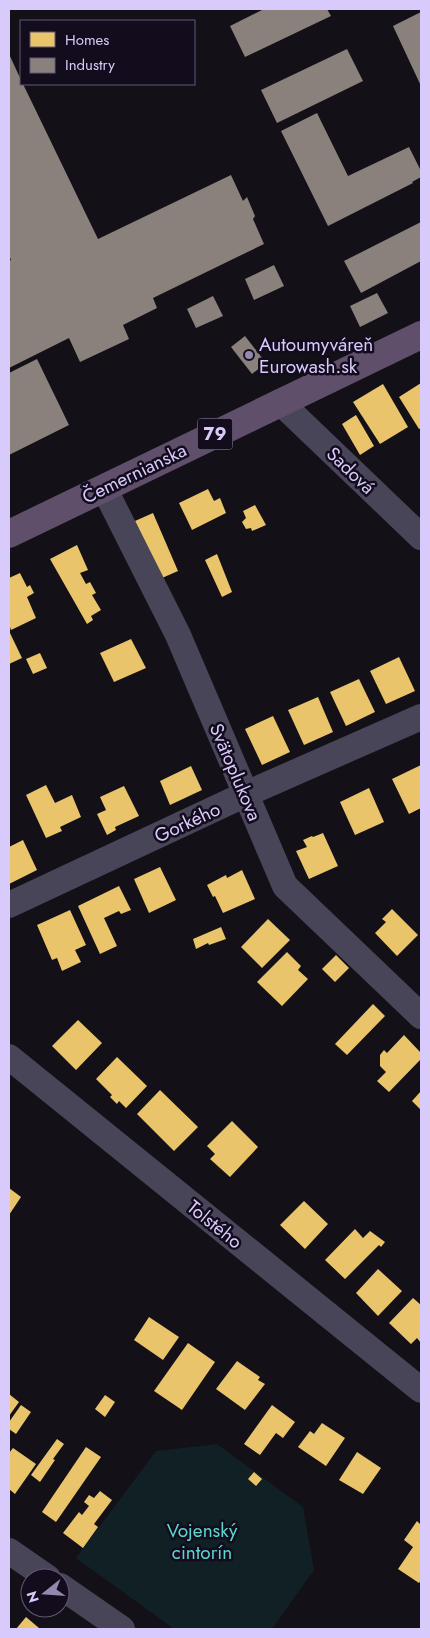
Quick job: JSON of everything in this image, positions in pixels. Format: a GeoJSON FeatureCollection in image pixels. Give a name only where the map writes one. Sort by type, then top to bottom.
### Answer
{"type":"FeatureCollection","features":[{"type":"Feature","properties":{"kind":"main road","name":"Čemernianska"},"geometry":{"type":"LineString","coordinates":[[9,534],[421,335]]}},
{"type":"Feature","properties":{"kind":"street","name":"Sadová"},"geometry":{"type":"LineString","coordinates":[[280,402],[421,538]]}},
{"type":"Feature","properties":{"kind":"street","name":"Svätoplukova"},"geometry":{"type":"LineString","coordinates":[[104,488],[178,635],[284,886],[421,1016]]}},
{"type":"Feature","properties":{"kind":"street","name":"Gorkého"},"geometry":{"type":"LineString","coordinates":[[9,905],[246,794],[421,717]]}},
{"type":"Feature","properties":{"kind":"street","name":"Tolstého"},"geometry":{"type":"LineString","coordinates":[[9,1058],[421,1390]]}},
{"type":"Feature","properties":{"kind":"street"},"geometry":{"type":"LineString","coordinates":[[9,1551],[34,1568]]}},
{"type":"Feature","properties":{"kind":"street"},"geometry":{"type":"LineString","coordinates":[[70,1593],[122,1629]]}},
{"type":"Feature","properties":{"kind":"green space","name":"Vojenský cintorín"},"geometry":{"type":"Polygon","coordinates":[[[217,1444],[303,1507],[314,1570],[272,1629],[174,1629],[76,1558],[156,1451],[217,1444]]]}},
{"type":"Feature","properties":{"kind":"building: Homes"},"geometry":{"type":"Polygon","coordinates":[[[421,383],[421,428],[419,429],[399,397],[421,383]]]}},
{"type":"Feature","properties":{"kind":"building: Homes"},"geometry":{"type":"Polygon","coordinates":[[[383,384],[408,427],[380,444],[353,402],[383,384]]]}},
{"type":"Feature","properties":{"kind":"building: Homes"},"geometry":{"type":"Polygon","coordinates":[[[356,415],[374,446],[360,455],[342,424],[356,415]]]}},
{"type":"Feature","properties":{"kind":"building: Homes"},"geometry":{"type":"Polygon","coordinates":[[[208,489],[214,501],[220,498],[226,513],[192,530],[179,503],[208,489]]]}},
{"type":"Feature","properties":{"kind":"building: Homes"},"geometry":{"type":"Polygon","coordinates":[[[255,505],[266,525],[252,531],[251,528],[246,529],[242,522],[246,518],[243,511],[255,505]]]}},
{"type":"Feature","properties":{"kind":"building: Homes"},"geometry":{"type":"Polygon","coordinates":[[[153,513],[178,571],[162,578],[135,521],[153,513]]]}},
{"type":"Feature","properties":{"kind":"building: Homes"},"geometry":{"type":"Polygon","coordinates":[[[77,545],[88,570],[80,573],[86,584],[90,582],[96,593],[92,595],[101,610],[91,616],[93,620],[87,624],[50,559],[77,545]]]}},
{"type":"Feature","properties":{"kind":"building: Homes"},"geometry":{"type":"Polygon","coordinates":[[[217,554],[232,592],[222,597],[205,560],[217,554]]]}},
{"type":"Feature","properties":{"kind":"building: Homes"},"geometry":{"type":"Polygon","coordinates":[[[20,573],[27,587],[30,585],[34,593],[27,597],[36,618],[11,630],[9,624],[9,578],[20,573]]]}},
{"type":"Feature","properties":{"kind":"building: Homes"},"geometry":{"type":"Polygon","coordinates":[[[9,631],[22,658],[9,664],[9,631]]]}},
{"type":"Feature","properties":{"kind":"building: Homes"},"geometry":{"type":"Polygon","coordinates":[[[131,639],[146,668],[114,682],[100,653],[131,639]]]}},
{"type":"Feature","properties":{"kind":"building: Homes"},"geometry":{"type":"Polygon","coordinates":[[[40,653],[47,668],[33,674],[26,659],[40,653]]]}},
{"type":"Feature","properties":{"kind":"building: Homes"},"geometry":{"type":"Polygon","coordinates":[[[399,657],[415,691],[386,704],[370,671],[399,657]]]}},
{"type":"Feature","properties":{"kind":"building: Homes"},"geometry":{"type":"Polygon","coordinates":[[[359,679],[375,712],[346,726],[330,692],[359,679]]]}},
{"type":"Feature","properties":{"kind":"building: Homes"},"geometry":{"type":"Polygon","coordinates":[[[318,697],[333,732],[304,745],[288,710],[318,697]]]}},
{"type":"Feature","properties":{"kind":"building: Homes"},"geometry":{"type":"Polygon","coordinates":[[[273,716],[290,752],[262,765],[245,729],[273,716]]]}},
{"type":"Feature","properties":{"kind":"building: Homes"},"geometry":{"type":"Polygon","coordinates":[[[421,765],[421,808],[409,814],[392,779],[421,765]]]}},
{"type":"Feature","properties":{"kind":"building: Homes"},"geometry":{"type":"Polygon","coordinates":[[[191,766],[202,790],[170,805],[160,781],[191,766]]]}},
{"type":"Feature","properties":{"kind":"building: Homes"},"geometry":{"type":"Polygon","coordinates":[[[46,785],[55,803],[72,795],[81,817],[60,827],[62,831],[46,838],[26,795],[46,785]]]}},
{"type":"Feature","properties":{"kind":"building: Homes"},"geometry":{"type":"Polygon","coordinates":[[[124,786],[139,816],[115,827],[116,830],[107,835],[97,814],[106,810],[100,797],[124,786]]]}},
{"type":"Feature","properties":{"kind":"building: Homes"},"geometry":{"type":"Polygon","coordinates":[[[369,788],[384,822],[355,835],[340,802],[369,788]]]}},
{"type":"Feature","properties":{"kind":"building: Homes"},"geometry":{"type":"Polygon","coordinates":[[[323,833],[338,866],[309,879],[296,851],[307,847],[303,840],[323,833]]]}},
{"type":"Feature","properties":{"kind":"building: Homes"},"geometry":{"type":"Polygon","coordinates":[[[23,840],[37,870],[9,884],[9,847],[23,840]]]}},
{"type":"Feature","properties":{"kind":"building: Homes"},"geometry":{"type":"Polygon","coordinates":[[[160,867],[176,900],[149,913],[134,879],[160,867]]]}},
{"type":"Feature","properties":{"kind":"building: Homes"},"geometry":{"type":"Polygon","coordinates":[[[242,870],[255,899],[223,913],[207,885],[226,875],[227,878],[242,870]]]}},
{"type":"Feature","properties":{"kind":"building: Homes"},"geometry":{"type":"Polygon","coordinates":[[[119,886],[131,910],[121,914],[119,911],[104,918],[117,946],[100,954],[78,906],[119,886]]]}},
{"type":"Feature","properties":{"kind":"building: Homes"},"geometry":{"type":"Polygon","coordinates":[[[392,909],[418,935],[397,956],[375,933],[386,922],[382,919],[392,909]]]}},
{"type":"Feature","properties":{"kind":"building: Homes"},"geometry":{"type":"Polygon","coordinates":[[[70,910],[86,945],[75,950],[81,962],[62,971],[57,958],[52,960],[37,925],[70,910]]]}},
{"type":"Feature","properties":{"kind":"building: Homes"},"geometry":{"type":"Polygon","coordinates":[[[268,919],[290,940],[262,968],[241,947],[268,919]]]}},
{"type":"Feature","properties":{"kind":"building: Homes"},"geometry":{"type":"Polygon","coordinates":[[[221,927],[226,939],[209,945],[208,943],[196,949],[193,939],[221,927]]]}},
{"type":"Feature","properties":{"kind":"building: Homes"},"geometry":{"type":"Polygon","coordinates":[[[287,952],[301,966],[298,970],[308,979],[282,1006],[257,982],[287,952]]]}},
{"type":"Feature","properties":{"kind":"building: Homes"},"geometry":{"type":"Polygon","coordinates":[[[336,955],[349,968],[335,982],[322,969],[336,955]]]}},
{"type":"Feature","properties":{"kind":"building: Homes"},"geometry":{"type":"Polygon","coordinates":[[[373,1004],[385,1016],[347,1055],[335,1044],[373,1004]]]}},
{"type":"Feature","properties":{"kind":"building: Homes"},"geometry":{"type":"Polygon","coordinates":[[[78,1020],[102,1043],[76,1070],[52,1046],[78,1020]]]}},
{"type":"Feature","properties":{"kind":"building: Homes"},"geometry":{"type":"Polygon","coordinates":[[[404,1035],[421,1053],[421,1059],[389,1092],[377,1081],[386,1072],[380,1066],[380,1055],[384,1050],[387,1053],[404,1035]]]}},
{"type":"Feature","properties":{"kind":"building: Homes"},"geometry":{"type":"Polygon","coordinates":[[[117,1057],[147,1086],[126,1108],[119,1101],[117,1104],[110,1097],[112,1095],[96,1079],[117,1057]]]}},
{"type":"Feature","properties":{"kind":"building: Homes"},"geometry":{"type":"Polygon","coordinates":[[[160,1090],[198,1127],[174,1151],[137,1114],[160,1090]]]}},
{"type":"Feature","properties":{"kind":"building: Homes"},"geometry":{"type":"Polygon","coordinates":[[[421,1091],[421,1110],[412,1101],[421,1091]]]}},
{"type":"Feature","properties":{"kind":"building: Homes"},"geometry":{"type":"Polygon","coordinates":[[[232,1121],[258,1147],[230,1177],[210,1159],[215,1154],[207,1146],[232,1121]]]}},
{"type":"Feature","properties":{"kind":"building: Homes"},"geometry":{"type":"Polygon","coordinates":[[[9,1188],[21,1197],[9,1215],[9,1188]]]}},
{"type":"Feature","properties":{"kind":"building: Homes"},"geometry":{"type":"Polygon","coordinates":[[[304,1201],[328,1224],[305,1249],[280,1225],[304,1201]]]}},
{"type":"Feature","properties":{"kind":"building: Homes"},"geometry":{"type":"Polygon","coordinates":[[[355,1229],[363,1238],[370,1231],[385,1242],[381,1247],[379,1245],[345,1279],[325,1260],[355,1229]]]}},
{"type":"Feature","properties":{"kind":"building: Homes"},"geometry":{"type":"Polygon","coordinates":[[[378,1269],[402,1291],[378,1316],[356,1293],[378,1269]]]}},
{"type":"Feature","properties":{"kind":"building: Homes"},"geometry":{"type":"Polygon","coordinates":[[[413,1298],[421,1305],[421,1343],[417,1338],[411,1344],[389,1323],[413,1298]]]}},
{"type":"Feature","properties":{"kind":"building: Homes"},"geometry":{"type":"Polygon","coordinates":[[[149,1317],[179,1337],[163,1360],[134,1340],[149,1317]]]}},
{"type":"Feature","properties":{"kind":"building: Homes"},"geometry":{"type":"Polygon","coordinates":[[[188,1343],[215,1362],[182,1410],[154,1391],[188,1343]]]}},
{"type":"Feature","properties":{"kind":"building: Homes"},"geometry":{"type":"Polygon","coordinates":[[[237,1361],[260,1377],[258,1380],[265,1384],[245,1410],[216,1389],[237,1361]]]}},
{"type":"Feature","properties":{"kind":"building: Homes"},"geometry":{"type":"Polygon","coordinates":[[[9,1394],[19,1402],[9,1416],[9,1394]]]}},
{"type":"Feature","properties":{"kind":"building: Homes"},"geometry":{"type":"Polygon","coordinates":[[[105,1395],[115,1402],[105,1417],[95,1409],[105,1395]]]}},
{"type":"Feature","properties":{"kind":"building: Homes"},"geometry":{"type":"Polygon","coordinates":[[[21,1405],[31,1412],[16,1434],[9,1429],[9,1422],[21,1405]]]}},
{"type":"Feature","properties":{"kind":"building: Homes"},"geometry":{"type":"Polygon","coordinates":[[[272,1405],[295,1422],[283,1438],[276,1433],[260,1455],[244,1444],[272,1405]]]}},
{"type":"Feature","properties":{"kind":"building: Homes"},"geometry":{"type":"Polygon","coordinates":[[[322,1423],[345,1438],[326,1466],[298,1447],[310,1431],[314,1434],[322,1423]]]}},
{"type":"Feature","properties":{"kind":"building: Homes"},"geometry":{"type":"Polygon","coordinates":[[[57,1439],[64,1444],[40,1482],[31,1475],[57,1439]]]}},
{"type":"Feature","properties":{"kind":"building: Homes"},"geometry":{"type":"Polygon","coordinates":[[[86,1447],[101,1457],[56,1522],[42,1512],[86,1447]]]}},
{"type":"Feature","properties":{"kind":"building: Homes"},"geometry":{"type":"Polygon","coordinates":[[[13,1448],[36,1464],[15,1494],[9,1489],[9,1453],[13,1448]]]}},
{"type":"Feature","properties":{"kind":"building: Homes"},"geometry":{"type":"Polygon","coordinates":[[[357,1452],[381,1468],[363,1494],[339,1480],[357,1452]]]}},
{"type":"Feature","properties":{"kind":"building: Homes"},"geometry":{"type":"Polygon","coordinates":[[[254,1472],[262,1479],[256,1486],[248,1479],[254,1472]]]}},
{"type":"Feature","properties":{"kind":"building: Homes"},"geometry":{"type":"Polygon","coordinates":[[[100,1491],[112,1500],[94,1524],[98,1527],[83,1548],[63,1533],[79,1512],[82,1515],[89,1506],[84,1502],[89,1495],[94,1498],[100,1491]]]}},
{"type":"Feature","properties":{"kind":"building: Homes"},"geometry":{"type":"Polygon","coordinates":[[[417,1521],[421,1525],[421,1580],[419,1583],[398,1569],[413,1547],[404,1540],[417,1521]]]}},
{"type":"Feature","properties":{"kind":"building: Homes"},"geometry":{"type":"Polygon","coordinates":[[[25,1618],[39,1628],[38,1629],[16,1629],[25,1618]]]}},
{"type":"Feature","properties":{"kind":"building: Industry"},"geometry":{"type":"Polygon","coordinates":[[[264,9],[327,9],[331,16],[245,57],[230,26],[264,9]]]}},
{"type":"Feature","properties":{"kind":"building: Industry"},"geometry":{"type":"Polygon","coordinates":[[[421,12],[421,86],[393,26],[421,12]]]}},
{"type":"Feature","properties":{"kind":"building: Industry"},"geometry":{"type":"Polygon","coordinates":[[[347,49],[363,81],[277,123],[261,90],[347,49]]]}},
{"type":"Feature","properties":{"kind":"building: Industry"},"geometry":{"type":"Polygon","coordinates":[[[9,54],[20,78],[20,85],[23,85],[98,239],[231,175],[243,201],[247,197],[255,216],[253,219],[264,244],[153,298],[157,308],[123,325],[129,339],[80,362],[69,338],[9,368],[9,261],[11,260],[9,255],[9,54]]]}},
{"type":"Feature","properties":{"kind":"building: Industry"},"geometry":{"type":"Polygon","coordinates":[[[317,113],[348,176],[409,147],[421,171],[421,177],[413,183],[328,226],[281,131],[317,113]]]}},
{"type":"Feature","properties":{"kind":"building: Industry"},"geometry":{"type":"Polygon","coordinates":[[[421,222],[421,261],[361,293],[344,261],[421,222]]]}},
{"type":"Feature","properties":{"kind":"building: Industry"},"geometry":{"type":"Polygon","coordinates":[[[274,265],[284,286],[254,300],[245,279],[274,265]]]}},
{"type":"Feature","properties":{"kind":"building: Industry"},"geometry":{"type":"Polygon","coordinates":[[[377,293],[388,313],[360,327],[350,306],[377,293]]]}},
{"type":"Feature","properties":{"kind":"building: Industry"},"geometry":{"type":"Polygon","coordinates":[[[213,296],[223,316],[196,328],[187,309],[213,296]]]}},
{"type":"Feature","properties":{"kind":"building: Industry","name":"Autoumyváreň Eurowash.sk"},"geometry":{"type":"Polygon","coordinates":[[[245,336],[266,363],[252,374],[231,347],[245,336]]]}},
{"type":"Feature","properties":{"kind":"building: Industry"},"geometry":{"type":"Polygon","coordinates":[[[37,359],[69,425],[9,455],[9,373],[37,359]]]}},
{"type":"Feature","properties":{"kind":"place","name":"Autoumyváreň Eurowash.sk"},"geometry":{"type":"Point","coordinates":[249,355]}}]}
